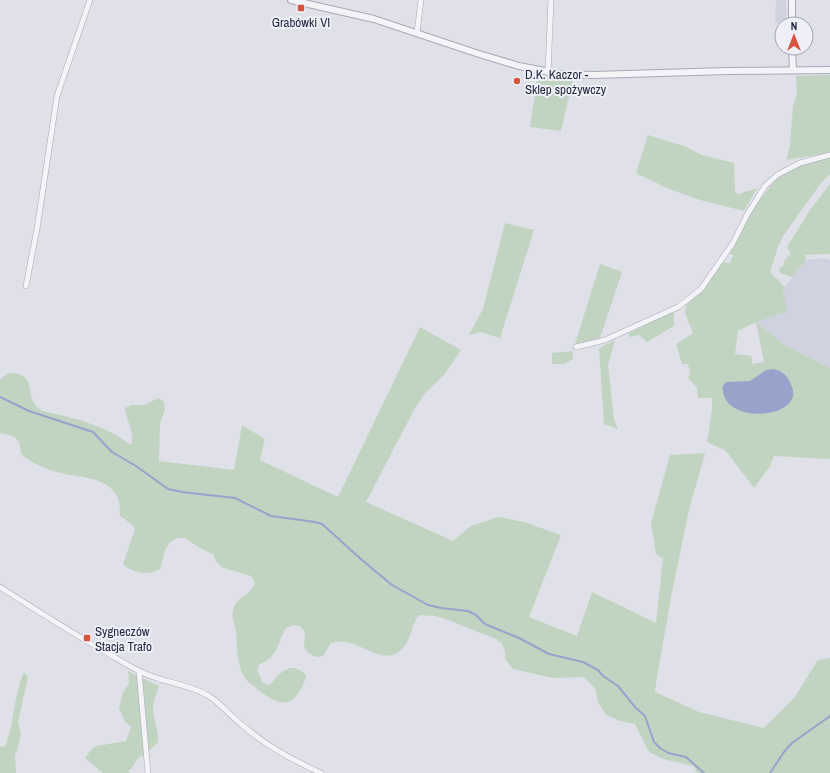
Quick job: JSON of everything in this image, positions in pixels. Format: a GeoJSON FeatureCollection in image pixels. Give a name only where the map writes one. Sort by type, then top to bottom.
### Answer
{"type":"FeatureCollection","features":[{"type":"Feature","properties":{"kind":"street"},"geometry":{"type":"LineString","coordinates":[[26,286],[37,229],[57,96],[90,0]]}},
{"type":"Feature","properties":{"kind":"street"},"geometry":{"type":"LineString","coordinates":[[291,0],[374,19],[485,56],[519,66],[560,74],[594,75],[830,70]]}},
{"type":"Feature","properties":{"kind":"street"},"geometry":{"type":"LineString","coordinates":[[417,34],[421,0]]}},
{"type":"Feature","properties":{"kind":"street"},"geometry":{"type":"LineString","coordinates":[[548,72],[551,0]]}},
{"type":"Feature","properties":{"kind":"street"},"geometry":{"type":"LineString","coordinates":[[792,0],[792,16]]}},
{"type":"Feature","properties":{"kind":"street"},"geometry":{"type":"LineString","coordinates":[[792,56],[793,70]]}},
{"type":"Feature","properties":{"kind":"street"},"geometry":{"type":"LineString","coordinates":[[576,347],[605,340],[678,306],[701,289],[733,243],[747,215],[765,186],[777,175],[800,163],[830,156]]}},
{"type":"Feature","properties":{"kind":"street"},"geometry":{"type":"LineString","coordinates":[[0,587],[84,640],[139,671],[164,681],[206,694],[216,700],[240,724],[256,737],[274,749],[321,773]]}},
{"type":"Feature","properties":{"kind":"street"},"geometry":{"type":"LineString","coordinates":[[139,671],[148,773]]}},
{"type":"Feature","properties":{"kind":"shaded area"},"geometry":{"type":"Polygon","coordinates":[[[776,0],[786,0],[787,16],[775,16],[776,0]]]}},
{"type":"Feature","properties":{"kind":"shaded area"},"geometry":{"type":"Polygon","coordinates":[[[823,258],[830,260],[830,368],[785,345],[756,322],[786,312],[783,289],[806,260],[823,258]]]}},
{"type":"Feature","properties":{"kind":"green space"},"geometry":{"type":"Polygon","coordinates":[[[538,75],[573,80],[561,131],[530,127],[538,75]]]}},
{"type":"Feature","properties":{"kind":"green space"},"geometry":{"type":"Polygon","coordinates":[[[830,75],[830,153],[786,160],[790,146],[793,106],[797,93],[796,76],[830,75]]]}},
{"type":"Feature","properties":{"kind":"green space"},"geometry":{"type":"Polygon","coordinates":[[[648,135],[684,146],[702,155],[734,163],[735,192],[738,194],[758,187],[744,211],[700,200],[669,189],[636,173],[648,135]]]}},
{"type":"Feature","properties":{"kind":"green space"},"geometry":{"type":"Polygon","coordinates":[[[830,157],[830,174],[821,183],[783,236],[770,272],[785,287],[783,289],[787,312],[756,322],[785,345],[830,368],[830,459],[774,456],[770,466],[754,488],[726,451],[707,442],[712,410],[712,398],[698,398],[697,388],[688,378],[690,374],[688,364],[682,364],[676,344],[693,333],[685,313],[686,305],[705,287],[723,262],[730,263],[733,255],[730,254],[750,212],[778,177],[803,164],[830,157]],[[756,322],[738,331],[735,354],[752,356],[752,364],[764,362],[756,322]]]}},
{"type":"Feature","properties":{"kind":"green space"},"geometry":{"type":"Polygon","coordinates":[[[830,184],[830,254],[805,255],[806,260],[792,277],[780,273],[779,268],[783,266],[785,259],[791,254],[787,247],[810,210],[830,184]]]}},
{"type":"Feature","properties":{"kind":"green space"},"geometry":{"type":"Polygon","coordinates":[[[505,223],[534,230],[500,338],[481,332],[469,335],[483,309],[505,223]]]}},
{"type":"Feature","properties":{"kind":"green space"},"geometry":{"type":"Polygon","coordinates":[[[600,264],[622,272],[600,338],[575,344],[600,264]]]}},
{"type":"Feature","properties":{"kind":"green space"},"geometry":{"type":"Polygon","coordinates":[[[674,310],[674,326],[647,342],[639,335],[630,337],[628,334],[674,310]]]}},
{"type":"Feature","properties":{"kind":"green space"},"geometry":{"type":"Polygon","coordinates":[[[420,327],[461,350],[444,375],[426,392],[415,408],[366,502],[453,541],[471,526],[498,517],[524,522],[561,535],[529,617],[577,636],[592,592],[656,623],[663,559],[656,554],[651,523],[670,455],[705,453],[689,510],[672,592],[655,692],[699,712],[764,728],[794,698],[818,660],[830,658],[830,773],[697,773],[694,766],[663,759],[649,752],[635,724],[620,721],[606,715],[598,702],[595,688],[584,677],[553,678],[513,669],[505,659],[505,651],[502,644],[496,639],[435,616],[419,615],[414,623],[406,644],[403,648],[390,656],[375,653],[346,642],[340,642],[331,643],[323,656],[316,657],[308,653],[304,647],[305,632],[300,626],[293,625],[286,628],[277,649],[271,657],[260,664],[257,670],[263,683],[270,685],[282,672],[291,668],[301,671],[306,675],[306,677],[302,688],[294,698],[289,701],[278,702],[261,692],[247,681],[240,668],[233,610],[237,602],[253,587],[255,583],[251,576],[221,567],[213,554],[198,547],[185,538],[177,538],[170,542],[166,548],[160,569],[145,573],[131,570],[123,564],[135,529],[130,523],[120,516],[119,501],[115,493],[101,482],[57,472],[38,465],[21,454],[20,444],[16,438],[0,433],[0,380],[8,373],[19,374],[25,377],[28,382],[32,400],[36,406],[43,411],[100,427],[131,445],[132,431],[125,408],[131,405],[145,405],[158,398],[164,402],[165,410],[160,424],[159,461],[234,470],[242,425],[265,439],[260,460],[338,497],[420,327]]]}},
{"type":"Feature","properties":{"kind":"green space"},"geometry":{"type":"Polygon","coordinates":[[[615,340],[608,365],[614,419],[618,429],[604,424],[599,348],[615,340]]]}},
{"type":"Feature","properties":{"kind":"green space"},"geometry":{"type":"Polygon","coordinates":[[[573,351],[573,359],[564,364],[552,364],[552,353],[573,351]]]}},
{"type":"Feature","properties":{"kind":"green space"},"geometry":{"type":"Polygon","coordinates":[[[128,671],[159,686],[153,708],[158,733],[158,742],[146,754],[138,758],[132,768],[128,771],[130,773],[103,773],[85,758],[92,749],[97,746],[126,741],[131,727],[125,722],[119,708],[123,692],[129,683],[128,671]]]}},
{"type":"Feature","properties":{"kind":"green space"},"geometry":{"type":"Polygon","coordinates":[[[24,672],[28,677],[18,722],[21,734],[15,755],[16,773],[0,773],[0,746],[5,747],[11,729],[20,681],[24,672]]]}},
{"type":"Feature","properties":{"kind":"water"},"geometry":{"type":"Polygon","coordinates":[[[774,369],[786,375],[792,387],[793,397],[787,405],[777,411],[764,414],[738,410],[728,403],[723,392],[723,386],[725,383],[750,381],[766,370],[774,369]]]}},
{"type":"Feature","properties":{"kind":"waterway"},"geometry":{"type":"LineString","coordinates":[[0,397],[29,411],[93,432],[112,452],[136,466],[168,489],[235,498],[271,516],[322,524],[392,585],[428,605],[468,611],[476,615],[485,624],[519,638],[549,654],[583,662],[598,670],[603,676],[618,686],[635,707],[645,716],[654,742],[660,748],[668,753],[686,757],[704,773]]}},
{"type":"Feature","properties":{"kind":"waterway"},"geometry":{"type":"LineString","coordinates":[[770,773],[792,743],[830,716]]}},
{"type":"Feature","properties":{"kind":"place","name":"Grabówki VI"},"geometry":{"type":"Point","coordinates":[301,8]}},
{"type":"Feature","properties":{"kind":"place","name":"D.K. Kaczor - Sklep spożywczy"},"geometry":{"type":"Point","coordinates":[517,81]}},
{"type":"Feature","properties":{"kind":"place","name":"Sygneczów Stacja Trafo"},"geometry":{"type":"Point","coordinates":[87,638]}}]}
